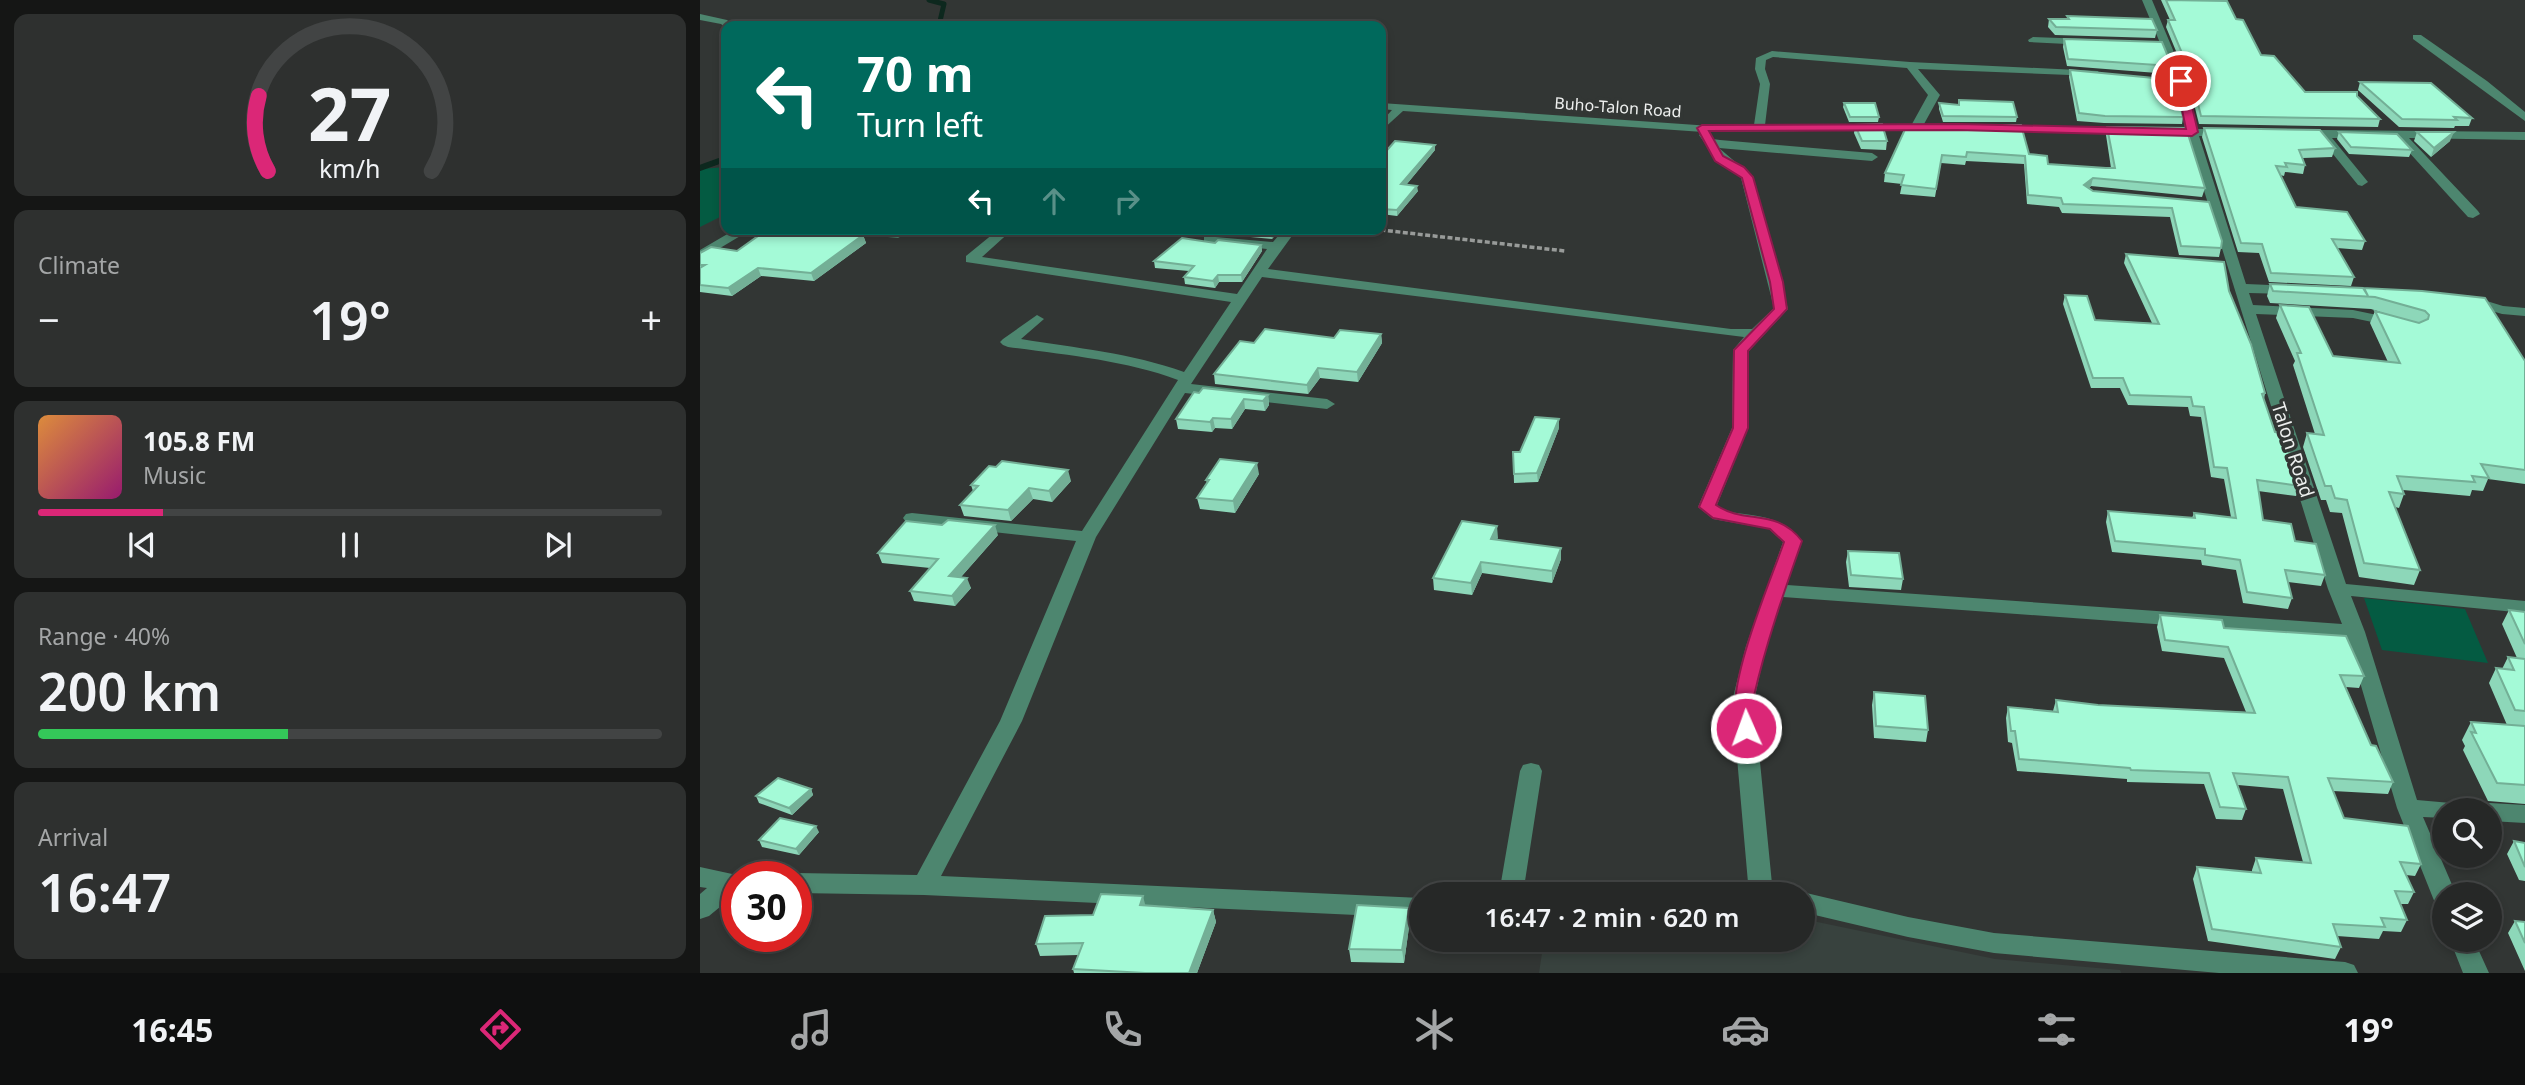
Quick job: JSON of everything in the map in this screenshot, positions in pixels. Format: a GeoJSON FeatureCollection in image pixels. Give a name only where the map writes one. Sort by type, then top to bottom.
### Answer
{"type":"FeatureCollection","features":[{"type":"Feature","properties":{"kind":"street","name":"Talon Road"},"geometry":{"type":"LineString","coordinates":[[2147,0],[2157,44],[2175,80],[2192,132],[2226,264],[2240,288],[2338,589],[2355,632],[2408,808],[2438,882]]}},
{"type":"Feature","properties":{"kind":"street"},"geometry":{"type":"LineString","coordinates":[[700,17],[721,21]]}},
{"type":"Feature","properties":{"kind":"street"},"geometry":{"type":"LineString","coordinates":[[2417,37],[2483,83],[2525,118]]}},
{"type":"Feature","properties":{"kind":"street"},"geometry":{"type":"LineString","coordinates":[[2033,40],[2095,42]]}},
{"type":"Feature","properties":{"kind":"street"},"geometry":{"type":"LineString","coordinates":[[1759,128],[1765,84],[1760,69],[1763,56],[1772,54],[1910,65],[2035,66],[2108,74]]}},
{"type":"Feature","properties":{"kind":"street"},"geometry":{"type":"LineString","coordinates":[[1910,65],[1934,95],[1916,127]]}},
{"type":"Feature","properties":{"kind":"street","name":"Buho-Talon Road"},"geometry":{"type":"LineString","coordinates":[[1386,107],[1705,135],[1759,128],[1944,127]]}},
{"type":"Feature","properties":{"kind":"street"},"geometry":{"type":"LineString","coordinates":[[1386,123],[1400,108]]}},
{"type":"Feature","properties":{"kind":"street"},"geometry":{"type":"LineString","coordinates":[[2379,118],[2473,214]]}},
{"type":"Feature","properties":{"kind":"street"},"geometry":{"type":"LineString","coordinates":[[1985,128],[2137,131]]}},
{"type":"Feature","properties":{"kind":"street"},"geometry":{"type":"LineString","coordinates":[[2151,132],[2245,133]]}},
{"type":"Feature","properties":{"kind":"street"},"geometry":{"type":"LineString","coordinates":[[2284,134],[2525,136]]}},
{"type":"Feature","properties":{"kind":"street"},"geometry":{"type":"LineString","coordinates":[[2323,134],[2362,182]]}},
{"type":"Feature","properties":{"kind":"street"},"geometry":{"type":"LineString","coordinates":[[1705,135],[1872,157]]}},
{"type":"Feature","properties":{"kind":"street"},"geometry":{"type":"LineString","coordinates":[[1705,135],[1719,158],[1740,169],[1747,177],[1781,309],[1741,350],[1740,428],[1707,507],[1719,515],[1775,525],[1793,541],[1756,646],[1743,701],[1760,882]]}},
{"type":"Feature","properties":{"kind":"street"},"geometry":{"type":"LineString","coordinates":[[700,256],[736,235]]}},
{"type":"Feature","properties":{"kind":"street"},"geometry":{"type":"LineString","coordinates":[[1000,235],[971,259],[1240,299]]}},
{"type":"Feature","properties":{"kind":"street"},"geometry":{"type":"LineString","coordinates":[[924,885],[1011,721],[1087,537],[1184,383],[1285,235]]}},
{"type":"Feature","properties":{"kind":"street"},"geometry":{"type":"LineString","coordinates":[[1209,239],[1276,246]]}},
{"type":"Feature","properties":{"kind":"street"},"geometry":{"type":"LineString","coordinates":[[1259,272],[1705,330],[1756,332]]}},
{"type":"Feature","properties":{"kind":"street"},"geometry":{"type":"LineString","coordinates":[[2240,288],[2310,291]]}},
{"type":"Feature","properties":{"kind":"street"},"geometry":{"type":"LineString","coordinates":[[2449,297],[2477,301],[2525,318]]}},
{"type":"Feature","properties":{"kind":"street"},"geometry":{"type":"LineString","coordinates":[[2247,309],[2353,314],[2415,329]]}},
{"type":"Feature","properties":{"kind":"street"},"geometry":{"type":"LineString","coordinates":[[2498,309],[2525,312]]}},
{"type":"Feature","properties":{"kind":"street"},"geometry":{"type":"LineString","coordinates":[[1037,319],[1009,342],[1141,363],[1184,383],[1327,404]]}},
{"type":"Feature","properties":{"kind":"street"},"geometry":{"type":"LineString","coordinates":[[912,518],[1087,537]]}},
{"type":"Feature","properties":{"kind":"street"},"geometry":{"type":"LineString","coordinates":[[2338,589],[2525,607]]}},
{"type":"Feature","properties":{"kind":"street"},"geometry":{"type":"LineString","coordinates":[[1776,590],[2355,632]]}},
{"type":"Feature","properties":{"kind":"street"},"geometry":{"type":"LineString","coordinates":[[1513,882],[1531,771]]}},
{"type":"Feature","properties":{"kind":"street"},"geometry":{"type":"LineString","coordinates":[[2408,808],[2432,809]]}},
{"type":"Feature","properties":{"kind":"street"},"geometry":{"type":"LineString","coordinates":[[2502,813],[2525,814]]}},
{"type":"Feature","properties":{"kind":"street"},"geometry":{"type":"LineString","coordinates":[[700,877],[721,881]]}},
{"type":"Feature","properties":{"kind":"street"},"geometry":{"type":"LineString","coordinates":[[812,883],[924,885],[1409,907]]}},
{"type":"Feature","properties":{"kind":"street"},"geometry":{"type":"LineString","coordinates":[[700,909],[721,892]]}},
{"type":"Feature","properties":{"kind":"street"},"geometry":{"type":"LineString","coordinates":[[1815,905],[1908,927],[1994,943],[2345,973]]}},
{"type":"Feature","properties":{"kind":"street"},"geometry":{"type":"LineString","coordinates":[[2467,952],[2476,973]]}},
{"type":"Feature","properties":{"kind":"path"},"geometry":{"type":"LineString","coordinates":[[1386,230],[1565,251]]}},
{"type":"Feature","properties":{"kind":"shaded area"},"geometry":{"type":"Polygon","coordinates":[[[1815,922],[1995,959],[2120,970],[2121,973],[1539,973],[1542,952],[1815,952],[1815,922]]]}},
{"type":"Feature","properties":{"kind":"green space"},"geometry":{"type":"Polygon","coordinates":[[[721,167],[721,216],[700,227],[700,169],[721,167]]]}},
{"type":"Feature","properties":{"kind":"green space"},"geometry":{"type":"Polygon","coordinates":[[[2364,598],[2465,609],[2488,663],[2382,650],[2364,598]]]}},
{"type":"Feature","properties":{"kind":"building"},"geometry":{"type":"Polygon","coordinates":[[[2166,0],[2227,1],[2236,19],[2243,20],[2261,55],[2274,56],[2305,92],[2357,92],[2357,96],[2380,119],[2201,116],[2190,72],[2168,20],[2175,20],[2166,0]]]}},
{"type":"Feature","properties":{"kind":"building"},"geometry":{"type":"Polygon","coordinates":[[[2067,16],[2152,19],[2157,30],[2056,27],[2049,19],[2069,19],[2067,16]]]}},
{"type":"Feature","properties":{"kind":"building"},"geometry":{"type":"Polygon","coordinates":[[[2064,39],[2162,42],[2172,66],[2068,59],[2064,39]]]}},
{"type":"Feature","properties":{"kind":"building"},"geometry":{"type":"Polygon","coordinates":[[[2070,70],[2175,80],[2183,117],[2079,113],[2070,70]]]}},
{"type":"Feature","properties":{"kind":"building"},"geometry":{"type":"Polygon","coordinates":[[[2360,82],[2431,83],[2472,118],[2402,119],[2360,82]]]}},
{"type":"Feature","properties":{"kind":"building"},"geometry":{"type":"Polygon","coordinates":[[[1959,100],[2013,102],[2017,117],[1943,116],[1939,103],[1959,105],[1959,100]]]}},
{"type":"Feature","properties":{"kind":"building"},"geometry":{"type":"Polygon","coordinates":[[[1844,103],[1875,103],[1879,117],[1850,117],[1844,103]]]}},
{"type":"Feature","properties":{"kind":"building"},"geometry":{"type":"Polygon","coordinates":[[[1882,124],[1887,141],[1862,141],[1855,125],[1882,124]]]}},
{"type":"Feature","properties":{"kind":"building"},"geometry":{"type":"Polygon","coordinates":[[[1907,125],[2021,125],[2029,154],[2047,156],[2048,164],[2106,168],[2115,168],[2107,127],[2186,128],[2205,188],[2093,178],[2084,185],[2093,191],[2209,202],[2222,241],[2221,248],[2181,246],[2172,208],[2063,204],[2061,198],[2028,195],[2025,156],[1967,152],[1966,157],[1942,155],[1936,189],[1901,185],[1904,175],[1885,173],[1907,125]]]}},
{"type":"Feature","properties":{"kind":"building"},"geometry":{"type":"Polygon","coordinates":[[[2204,128],[2320,130],[2335,148],[2299,150],[2305,165],[2285,163],[2287,167],[2276,166],[2296,207],[2347,212],[2365,241],[2332,239],[2354,277],[2271,273],[2262,244],[2241,243],[2204,128]]]}},
{"type":"Feature","properties":{"kind":"building"},"geometry":{"type":"Polygon","coordinates":[[[2339,132],[2397,134],[2412,150],[2351,147],[2339,132]]]}},
{"type":"Feature","properties":{"kind":"building"},"geometry":{"type":"Polygon","coordinates":[[[2417,132],[2454,132],[2434,148],[2417,132]]]}},
{"type":"Feature","properties":{"kind":"building"},"geometry":{"type":"Polygon","coordinates":[[[1395,141],[1435,145],[1401,184],[1417,186],[1397,210],[1386,209],[1386,151],[1395,141]]]}},
{"type":"Feature","properties":{"kind":"building"},"geometry":{"type":"Polygon","coordinates":[[[760,235],[863,235],[811,273],[758,268],[728,288],[700,285],[700,268],[705,265],[700,265],[700,253],[711,247],[737,251],[760,235]]]}},
{"type":"Feature","properties":{"kind":"building"},"geometry":{"type":"Polygon","coordinates":[[[1182,238],[1261,245],[1241,275],[1218,275],[1213,281],[1184,277],[1194,266],[1154,261],[1182,238]]]}},
{"type":"Feature","properties":{"kind":"building"},"geometry":{"type":"Polygon","coordinates":[[[2126,254],[2224,262],[2229,291],[2251,344],[2265,393],[2262,394],[2275,432],[2283,433],[2300,486],[2257,480],[2263,520],[2291,524],[2295,541],[2316,544],[2325,575],[2285,570],[2292,598],[2247,592],[2240,560],[2205,555],[2205,549],[2115,541],[2108,511],[2195,518],[2194,513],[2236,518],[2227,468],[2214,467],[2204,407],[2193,406],[2191,397],[2130,395],[2123,378],[2093,378],[2065,295],[2087,296],[2095,320],[2159,324],[2126,254]]]}},
{"type":"Feature","properties":{"kind":"building"},"geometry":{"type":"Polygon","coordinates":[[[2270,284],[2363,288],[2368,296],[2364,288],[2485,298],[2525,361],[2525,470],[2481,464],[2489,478],[2472,476],[2475,482],[2397,476],[2404,494],[2389,492],[2420,570],[2364,563],[2347,500],[2335,498],[2331,486],[2325,486],[2307,433],[2324,435],[2297,353],[2301,353],[2280,305],[2309,307],[2333,356],[2400,363],[2375,311],[2419,323],[2428,319],[2429,315],[2425,311],[2375,297],[2273,291],[2270,284]]]}},
{"type":"Feature","properties":{"kind":"building"},"geometry":{"type":"Polygon","coordinates":[[[1265,329],[1334,338],[1340,330],[1381,334],[1357,372],[1318,368],[1307,385],[1214,374],[1240,341],[1254,343],[1265,329]]]}},
{"type":"Feature","properties":{"kind":"building"},"geometry":{"type":"Polygon","coordinates":[[[1203,388],[1268,395],[1263,401],[1244,399],[1231,419],[1213,418],[1210,422],[1176,419],[1194,392],[1199,393],[1203,388]]]}},
{"type":"Feature","properties":{"kind":"building"},"geometry":{"type":"Polygon","coordinates":[[[1535,417],[1559,419],[1537,473],[1514,474],[1513,452],[1520,452],[1535,417]]]}},
{"type":"Feature","properties":{"kind":"building"},"geometry":{"type":"Polygon","coordinates":[[[1220,459],[1257,463],[1233,501],[1197,498],[1209,480],[1206,480],[1220,459]]]}},
{"type":"Feature","properties":{"kind":"building"},"geometry":{"type":"Polygon","coordinates":[[[1002,461],[1068,470],[1049,491],[1029,488],[1008,510],[960,505],[978,486],[971,485],[989,466],[996,467],[1002,461]]]}},
{"type":"Feature","properties":{"kind":"building"},"geometry":{"type":"Polygon","coordinates":[[[948,520],[995,525],[949,576],[967,578],[952,596],[910,591],[938,559],[878,553],[906,521],[942,525],[948,520]]]}},
{"type":"Feature","properties":{"kind":"building"},"geometry":{"type":"Polygon","coordinates":[[[1462,521],[1497,526],[1491,539],[1561,548],[1552,571],[1481,562],[1471,583],[1433,578],[1462,521]]]}},
{"type":"Feature","properties":{"kind":"building"},"geometry":{"type":"Polygon","coordinates":[[[1848,551],[1899,553],[1903,579],[1851,575],[1848,551]]]}},
{"type":"Feature","properties":{"kind":"building"},"geometry":{"type":"Polygon","coordinates":[[[2509,610],[2525,612],[2525,644],[2509,610]]]}},
{"type":"Feature","properties":{"kind":"building"},"geometry":{"type":"Polygon","coordinates":[[[2160,615],[2222,620],[2224,628],[2346,636],[2364,676],[2340,675],[2371,745],[2376,746],[2393,782],[2328,778],[2344,818],[2408,826],[2421,864],[2400,862],[2414,892],[2395,891],[2407,920],[2381,918],[2385,927],[2333,924],[2341,947],[2212,929],[2197,867],[2261,873],[2256,858],[2311,863],[2288,777],[2233,773],[2246,809],[2220,807],[2209,773],[2131,770],[2019,759],[2008,707],[2058,712],[2056,700],[2098,705],[2255,713],[2228,647],[2165,640],[2160,615]]]}},
{"type":"Feature","properties":{"kind":"building"},"geometry":{"type":"Polygon","coordinates":[[[2508,657],[2525,659],[2525,711],[2515,710],[2496,668],[2514,670],[2508,657]]]}},
{"type":"Feature","properties":{"kind":"building"},"geometry":{"type":"Polygon","coordinates":[[[1874,692],[1925,696],[1928,730],[1876,726],[1874,692]]]}},
{"type":"Feature","properties":{"kind":"building"},"geometry":{"type":"Polygon","coordinates":[[[2471,722],[2525,726],[2525,785],[2497,783],[2471,732],[2476,733],[2471,722]]]}},
{"type":"Feature","properties":{"kind":"building"},"geometry":{"type":"Polygon","coordinates":[[[778,778],[811,789],[789,808],[756,796],[778,778]]]}},
{"type":"Feature","properties":{"kind":"building"},"geometry":{"type":"Polygon","coordinates":[[[780,818],[816,826],[796,849],[759,840],[780,818]]]}},
{"type":"Feature","properties":{"kind":"building"},"geometry":{"type":"Polygon","coordinates":[[[2514,841],[2525,843],[2525,867],[2514,841]]]}},
{"type":"Feature","properties":{"kind":"building"},"geometry":{"type":"Polygon","coordinates":[[[1101,894],[1143,896],[1140,905],[1213,910],[1189,973],[1073,969],[1083,943],[1036,944],[1045,916],[1093,915],[1101,894]]]}},
{"type":"Feature","properties":{"kind":"building"},"geometry":{"type":"Polygon","coordinates":[[[1357,905],[1409,908],[1402,950],[1349,949],[1357,905]]]}},
{"type":"Feature","properties":{"kind":"building"},"geometry":{"type":"Polygon","coordinates":[[[2515,921],[2525,922],[2525,943],[2515,921]]]}},
{"type":"Feature","properties":{"kind":"waterway"},"geometry":{"type":"LineString","coordinates":[[929,0],[944,4],[940,21]]}},
{"type":"Feature","properties":{"kind":"waterway"},"geometry":{"type":"LineString","coordinates":[[700,168],[719,161]]}},
{"type":"Feature","properties":{"kind":"waterway"},"geometry":{"type":"LineString","coordinates":[[714,163],[721,161]]}},
{"type":"Feature","properties":{"kind":"route"},"geometry":{"type":"LineString","coordinates":[[1746,728],[1743,701],[1756,646],[1793,541],[1775,525],[1719,515],[1707,507],[1740,428],[1743,392],[1739,367],[1741,350],[1781,309],[1747,177],[1740,169],[1719,158],[1702,128],[1958,127],[2192,132],[2181,81]]}}]}
